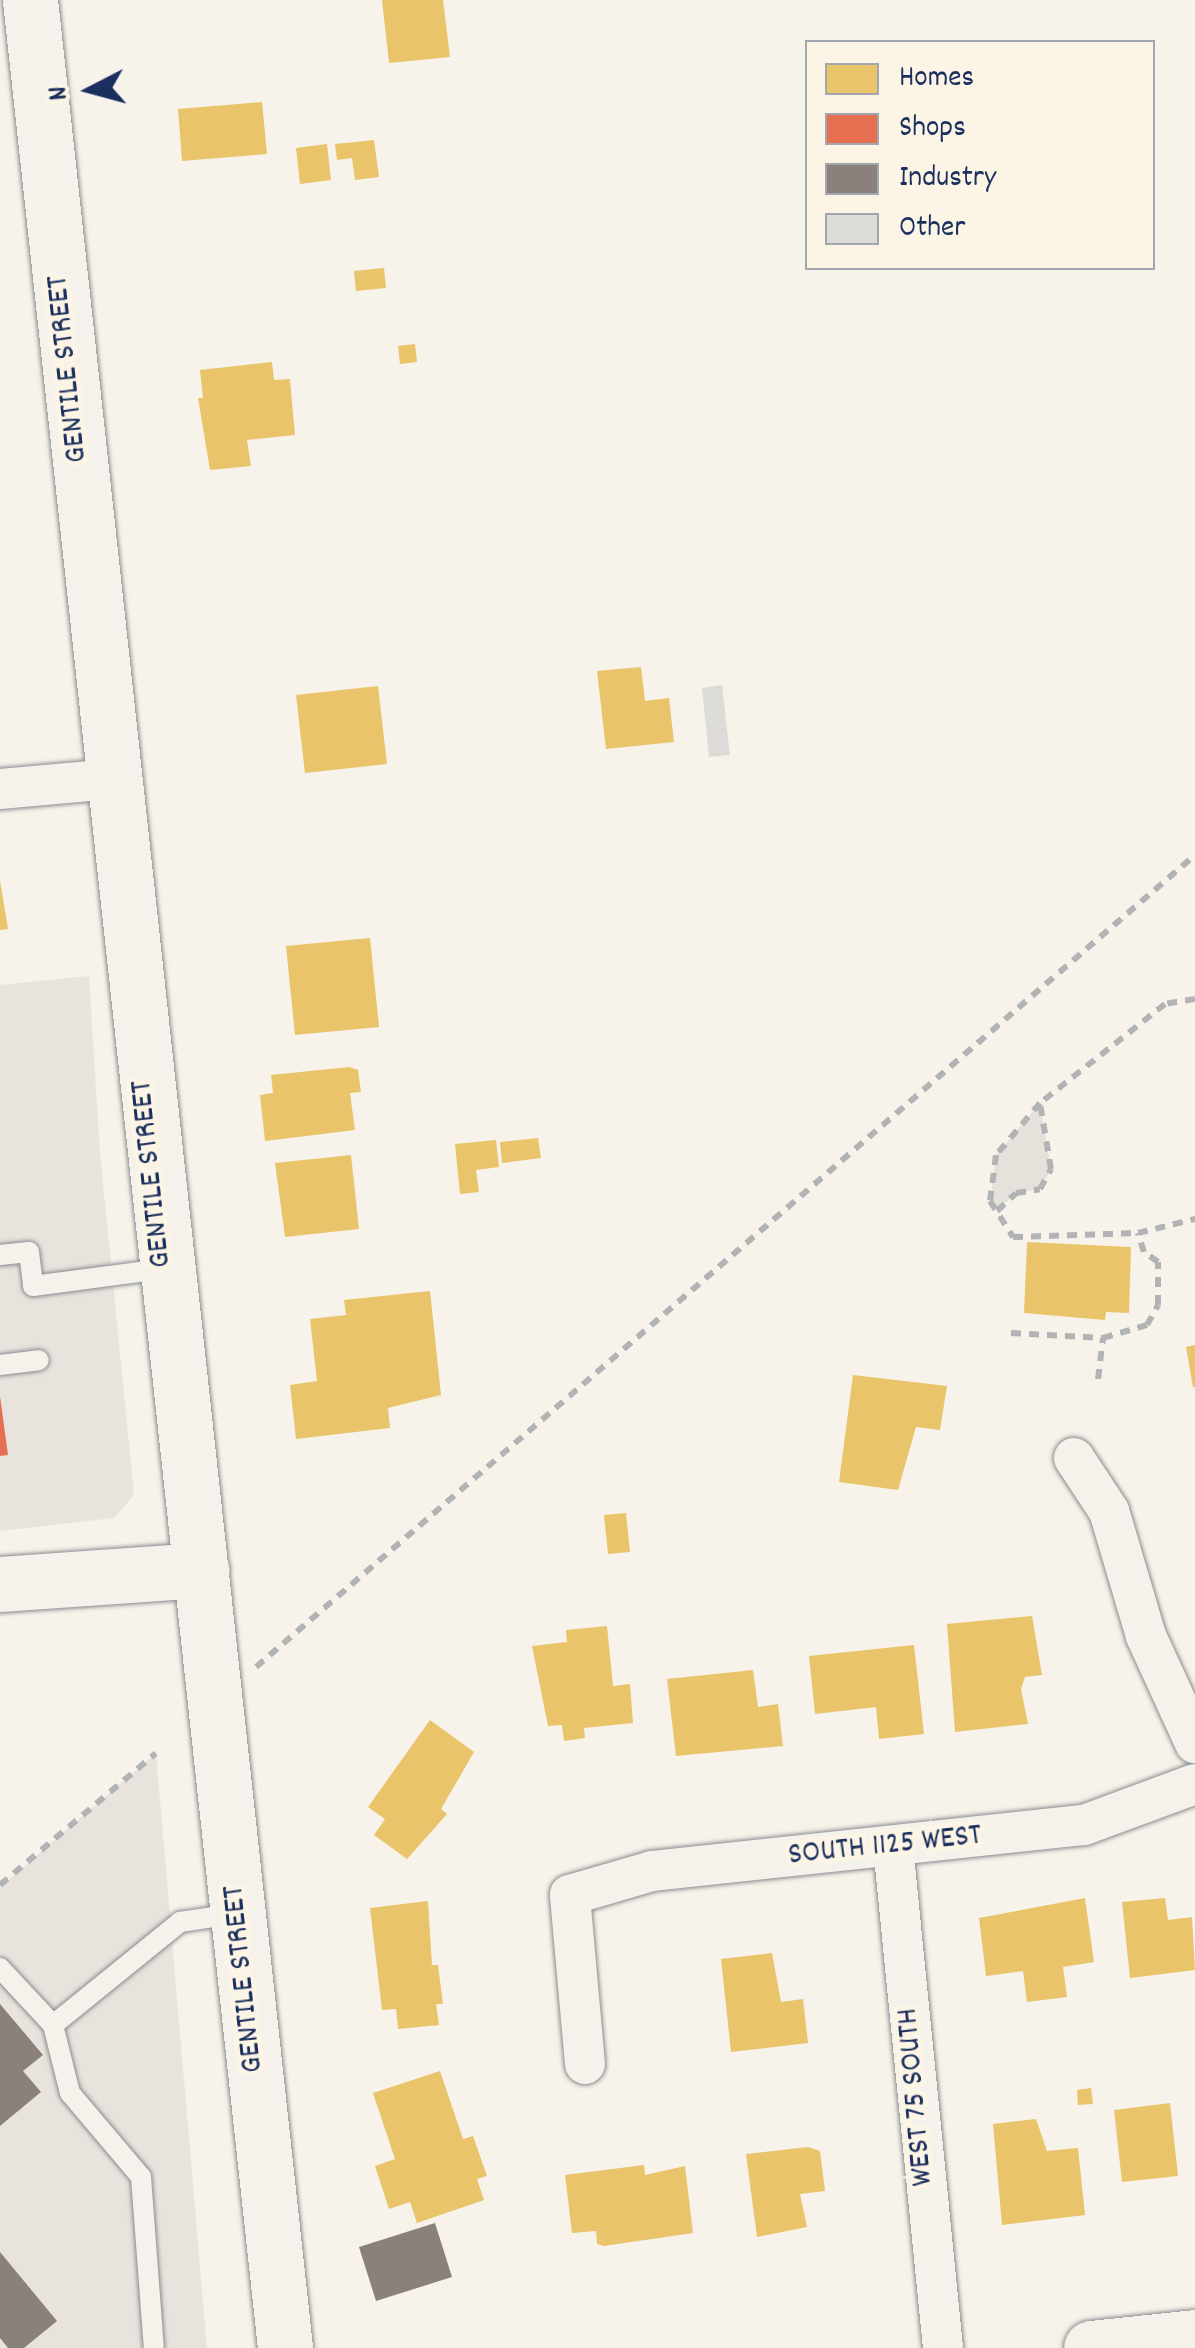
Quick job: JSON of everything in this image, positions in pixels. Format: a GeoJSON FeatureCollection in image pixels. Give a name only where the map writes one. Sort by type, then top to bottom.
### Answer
{"type":"FeatureCollection","features":[{"type":"Feature","properties":{"kind":"main road","name":"GENTILE STREET"},"geometry":{"type":"LineString","coordinates":[[30,0],[163,1269],[202,1570],[285,2348]]}},
{"type":"Feature","properties":{"kind":"main road"},"geometry":{"type":"LineString","coordinates":[[0,1584],[202,1570]]}},
{"type":"Feature","properties":{"kind":"main road"},"geometry":{"type":"LineString","coordinates":[[1091,2348],[1195,2337]]}},
{"type":"Feature","properties":{"kind":"street"},"geometry":{"type":"LineString","coordinates":[[0,789],[113,779]]}},
{"type":"Feature","properties":{"kind":"street"},"geometry":{"type":"LineString","coordinates":[[1074,1458],[1109,1511],[1146,1636],[1195,1744]]}},
{"type":"Feature","properties":{"kind":"street","name":"SOUTH 1125 WEST"},"geometry":{"type":"LineString","coordinates":[[585,2064],[570,1896],[652,1871],[1084,1826],[1195,1784]]}},
{"type":"Feature","properties":{"kind":"street","name":"WEST 75 SOUTH"},"geometry":{"type":"LineString","coordinates":[[893,1846],[943,2348]]}},
{"type":"Feature","properties":{"kind":"lane"},"geometry":{"type":"LineString","coordinates":[[0,1254],[29,1252],[33,1286],[163,1269]]}},
{"type":"Feature","properties":{"kind":"lane"},"geometry":{"type":"LineString","coordinates":[[0,1365],[39,1360]]}},
{"type":"Feature","properties":{"kind":"lane"},"geometry":{"type":"LineString","coordinates":[[53,2025],[180,1922],[237,1914]]}},
{"type":"Feature","properties":{"kind":"lane"},"geometry":{"type":"LineString","coordinates":[[0,1968],[53,2025],[70,2093],[140,2176],[154,2348]]}},
{"type":"Feature","properties":{"kind":"path"},"geometry":{"type":"LineString","coordinates":[[256,1667],[1195,854]]}},
{"type":"Feature","properties":{"kind":"path"},"geometry":{"type":"LineString","coordinates":[[1195,999],[1165,1004],[1040,1103],[996,1154],[990,1201],[1013,1237],[1138,1233],[1195,1219]]}},
{"type":"Feature","properties":{"kind":"path"},"geometry":{"type":"LineString","coordinates":[[997,1211],[1016,1193],[1040,1189],[1051,1168],[1040,1103]]}},
{"type":"Feature","properties":{"kind":"path"},"geometry":{"type":"LineString","coordinates":[[1012,1333],[1103,1338],[1147,1325],[1158,1305],[1158,1262],[1144,1252],[1138,1233]]}},
{"type":"Feature","properties":{"kind":"path"},"geometry":{"type":"LineString","coordinates":[[1098,1379],[1103,1338]]}},
{"type":"Feature","properties":{"kind":"path"},"geometry":{"type":"LineString","coordinates":[[0,1885],[156,1754]]}},
{"type":"Feature","properties":{"kind":"shaded area"},"geometry":{"type":"Polygon","coordinates":[[[89,976],[100,1153],[134,1495],[114,1518],[0,1531],[0,985],[89,976]]]}},
{"type":"Feature","properties":{"kind":"shaded area"},"geometry":{"type":"Polygon","coordinates":[[[1040,1103],[1051,1169],[1040,1189],[1016,1193],[997,1211],[990,1201],[996,1155],[1040,1103]]]}},
{"type":"Feature","properties":{"kind":"shaded area"},"geometry":{"type":"Polygon","coordinates":[[[156,1753],[207,2348],[0,2348],[0,1887],[156,1753]]]}},
{"type":"Feature","properties":{"kind":"building: Homes"},"geometry":{"type":"Polygon","coordinates":[[[382,0],[443,0],[450,57],[389,63],[382,0]]]}},
{"type":"Feature","properties":{"kind":"building: Homes"},"geometry":{"type":"Polygon","coordinates":[[[262,102],[267,154],[182,161],[178,109],[262,102]]]}},
{"type":"Feature","properties":{"kind":"building: Homes"},"geometry":{"type":"Polygon","coordinates":[[[374,140],[379,177],[355,180],[352,158],[337,160],[335,144],[374,140]]]}},
{"type":"Feature","properties":{"kind":"building: Homes"},"geometry":{"type":"Polygon","coordinates":[[[327,144],[331,180],[300,184],[296,148],[327,144]]]}},
{"type":"Feature","properties":{"kind":"building: Homes"},"geometry":{"type":"Polygon","coordinates":[[[384,268],[386,288],[356,291],[354,271],[384,268]]]}},
{"type":"Feature","properties":{"kind":"building: Homes"},"geometry":{"type":"Polygon","coordinates":[[[415,344],[417,362],[400,364],[398,346],[415,344]]]}},
{"type":"Feature","properties":{"kind":"building: Homes"},"geometry":{"type":"Polygon","coordinates":[[[272,362],[274,380],[290,379],[295,435],[247,440],[251,466],[210,470],[198,398],[203,398],[200,370],[272,362]]]}},
{"type":"Feature","properties":{"kind":"building: Homes"},"geometry":{"type":"Polygon","coordinates":[[[641,667],[645,701],[669,698],[674,742],[606,749],[597,671],[641,667]]]}},
{"type":"Feature","properties":{"kind":"building: Homes"},"geometry":{"type":"Polygon","coordinates":[[[378,686],[387,764],[305,773],[296,695],[378,686]]]}},
{"type":"Feature","properties":{"kind":"building: Homes"},"geometry":{"type":"Polygon","coordinates":[[[0,880],[8,929],[0,930],[0,880]]]}},
{"type":"Feature","properties":{"kind":"building: Homes"},"geometry":{"type":"Polygon","coordinates":[[[370,938],[379,1027],[295,1035],[286,946],[370,938]]]}},
{"type":"Feature","properties":{"kind":"building: Homes"},"geometry":{"type":"Polygon","coordinates":[[[349,1067],[358,1070],[361,1092],[350,1093],[355,1130],[265,1141],[260,1095],[273,1093],[271,1075],[349,1067]]]}},
{"type":"Feature","properties":{"kind":"building: Homes"},"geometry":{"type":"Polygon","coordinates":[[[538,1138],[541,1158],[502,1163],[500,1142],[538,1138]]]}},
{"type":"Feature","properties":{"kind":"building: Homes"},"geometry":{"type":"Polygon","coordinates":[[[496,1140],[499,1167],[476,1170],[479,1192],[460,1194],[455,1144],[496,1140]]]}},
{"type":"Feature","properties":{"kind":"building: Homes"},"geometry":{"type":"Polygon","coordinates":[[[351,1155],[359,1229],[285,1237],[275,1163],[351,1155]]]}},
{"type":"Feature","properties":{"kind":"building: Homes"},"geometry":{"type":"Polygon","coordinates":[[[1027,1242],[1131,1247],[1129,1313],[1106,1312],[1105,1320],[1024,1313],[1027,1242]]]}},
{"type":"Feature","properties":{"kind":"building: Homes"},"geometry":{"type":"Polygon","coordinates":[[[430,1291],[441,1395],[388,1408],[390,1428],[296,1439],[290,1385],[317,1381],[310,1319],[346,1315],[344,1300],[430,1291]]]}},
{"type":"Feature","properties":{"kind":"building: Homes"},"geometry":{"type":"Polygon","coordinates":[[[1195,1345],[1195,1387],[1193,1387],[1186,1347],[1195,1345]]]}},
{"type":"Feature","properties":{"kind":"building: Homes"},"geometry":{"type":"Polygon","coordinates":[[[853,1375],[947,1386],[940,1430],[916,1427],[898,1490],[839,1482],[853,1375]]]}},
{"type":"Feature","properties":{"kind":"building: Homes"},"geometry":{"type":"Polygon","coordinates":[[[626,1513],[630,1552],[608,1554],[604,1515],[626,1513]]]}},
{"type":"Feature","properties":{"kind":"building: Homes"},"geometry":{"type":"Polygon","coordinates":[[[1032,1616],[1042,1675],[1025,1677],[1021,1689],[1028,1724],[955,1732],[947,1624],[1032,1616]]]}},
{"type":"Feature","properties":{"kind":"building: Homes"},"geometry":{"type":"Polygon","coordinates":[[[607,1626],[613,1686],[630,1684],[633,1723],[584,1728],[585,1738],[564,1741],[562,1725],[548,1726],[532,1646],[567,1642],[566,1630],[607,1626]]]}},
{"type":"Feature","properties":{"kind":"building: Homes"},"geometry":{"type":"Polygon","coordinates":[[[914,1645],[924,1734],[879,1739],[876,1707],[815,1714],[809,1656],[914,1645]]]}},
{"type":"Feature","properties":{"kind":"building: Homes"},"geometry":{"type":"Polygon","coordinates":[[[753,1670],[758,1707],[778,1704],[783,1746],[676,1756],[667,1679],[753,1670]]]}},
{"type":"Feature","properties":{"kind":"building: Homes"},"geometry":{"type":"Polygon","coordinates":[[[430,1720],[474,1752],[441,1809],[447,1814],[407,1859],[374,1835],[385,1819],[368,1807],[430,1720]]]}},
{"type":"Feature","properties":{"kind":"building: Homes"},"geometry":{"type":"Polygon","coordinates":[[[1085,1898],[1094,1962],[1063,1967],[1067,1997],[1027,2002],[1023,1971],[986,1976],[979,1918],[1085,1898]]]}},
{"type":"Feature","properties":{"kind":"building: Homes"},"geometry":{"type":"Polygon","coordinates":[[[1165,1898],[1168,1920],[1192,1917],[1195,1970],[1130,1978],[1122,1902],[1165,1898]]]}},
{"type":"Feature","properties":{"kind":"building: Homes"},"geometry":{"type":"Polygon","coordinates":[[[428,1901],[432,1965],[438,1965],[443,2004],[436,2004],[439,2025],[398,2029],[396,2009],[382,2010],[370,1908],[428,1901]]]}},
{"type":"Feature","properties":{"kind":"building: Homes"},"geometry":{"type":"Polygon","coordinates":[[[772,1953],[781,2002],[803,1999],[808,2043],[731,2052],[721,1959],[772,1953]]]}},
{"type":"Feature","properties":{"kind":"building: Homes"},"geometry":{"type":"Polygon","coordinates":[[[440,2071],[463,2139],[473,2136],[487,2176],[477,2179],[484,2200],[417,2223],[410,2202],[389,2209],[375,2166],[395,2159],[373,2093],[440,2071]]]}},
{"type":"Feature","properties":{"kind":"building: Homes"},"geometry":{"type":"Polygon","coordinates":[[[1091,2088],[1093,2104],[1078,2105],[1077,2090],[1091,2088]]]}},
{"type":"Feature","properties":{"kind":"building: Homes"},"geometry":{"type":"Polygon","coordinates":[[[1170,2103],[1178,2176],[1122,2182],[1114,2110],[1170,2103]]]}},
{"type":"Feature","properties":{"kind":"building: Homes"},"geometry":{"type":"Polygon","coordinates":[[[1036,2119],[1047,2151],[1078,2148],[1085,2215],[1002,2225],[993,2124],[1036,2119]]]}},
{"type":"Feature","properties":{"kind":"building: Homes"},"geometry":{"type":"Polygon","coordinates":[[[808,2147],[820,2151],[825,2191],[800,2194],[807,2227],[757,2237],[746,2154],[808,2147]]]}},
{"type":"Feature","properties":{"kind":"building: Homes"},"geometry":{"type":"Polygon","coordinates":[[[644,2165],[645,2175],[685,2166],[693,2233],[604,2246],[597,2244],[596,2231],[572,2233],[565,2175],[644,2165]]]}},
{"type":"Feature","properties":{"kind":"building: Shops"},"geometry":{"type":"Polygon","coordinates":[[[0,1396],[8,1455],[0,1456],[0,1396]]]}},
{"type":"Feature","properties":{"kind":"building: Industry"},"geometry":{"type":"Polygon","coordinates":[[[0,2004],[43,2055],[23,2071],[41,2092],[0,2126],[0,2004]]]}},
{"type":"Feature","properties":{"kind":"building: Industry"},"geometry":{"type":"Polygon","coordinates":[[[435,2223],[452,2277],[376,2301],[359,2247],[435,2223]]]}},
{"type":"Feature","properties":{"kind":"building: Industry"},"geometry":{"type":"Polygon","coordinates":[[[0,2252],[57,2321],[24,2348],[8,2348],[0,2338],[0,2252]]]}},
{"type":"Feature","properties":{"kind":"building: Other"},"geometry":{"type":"Polygon","coordinates":[[[722,685],[730,755],[709,757],[702,688],[722,685]]]}}]}
